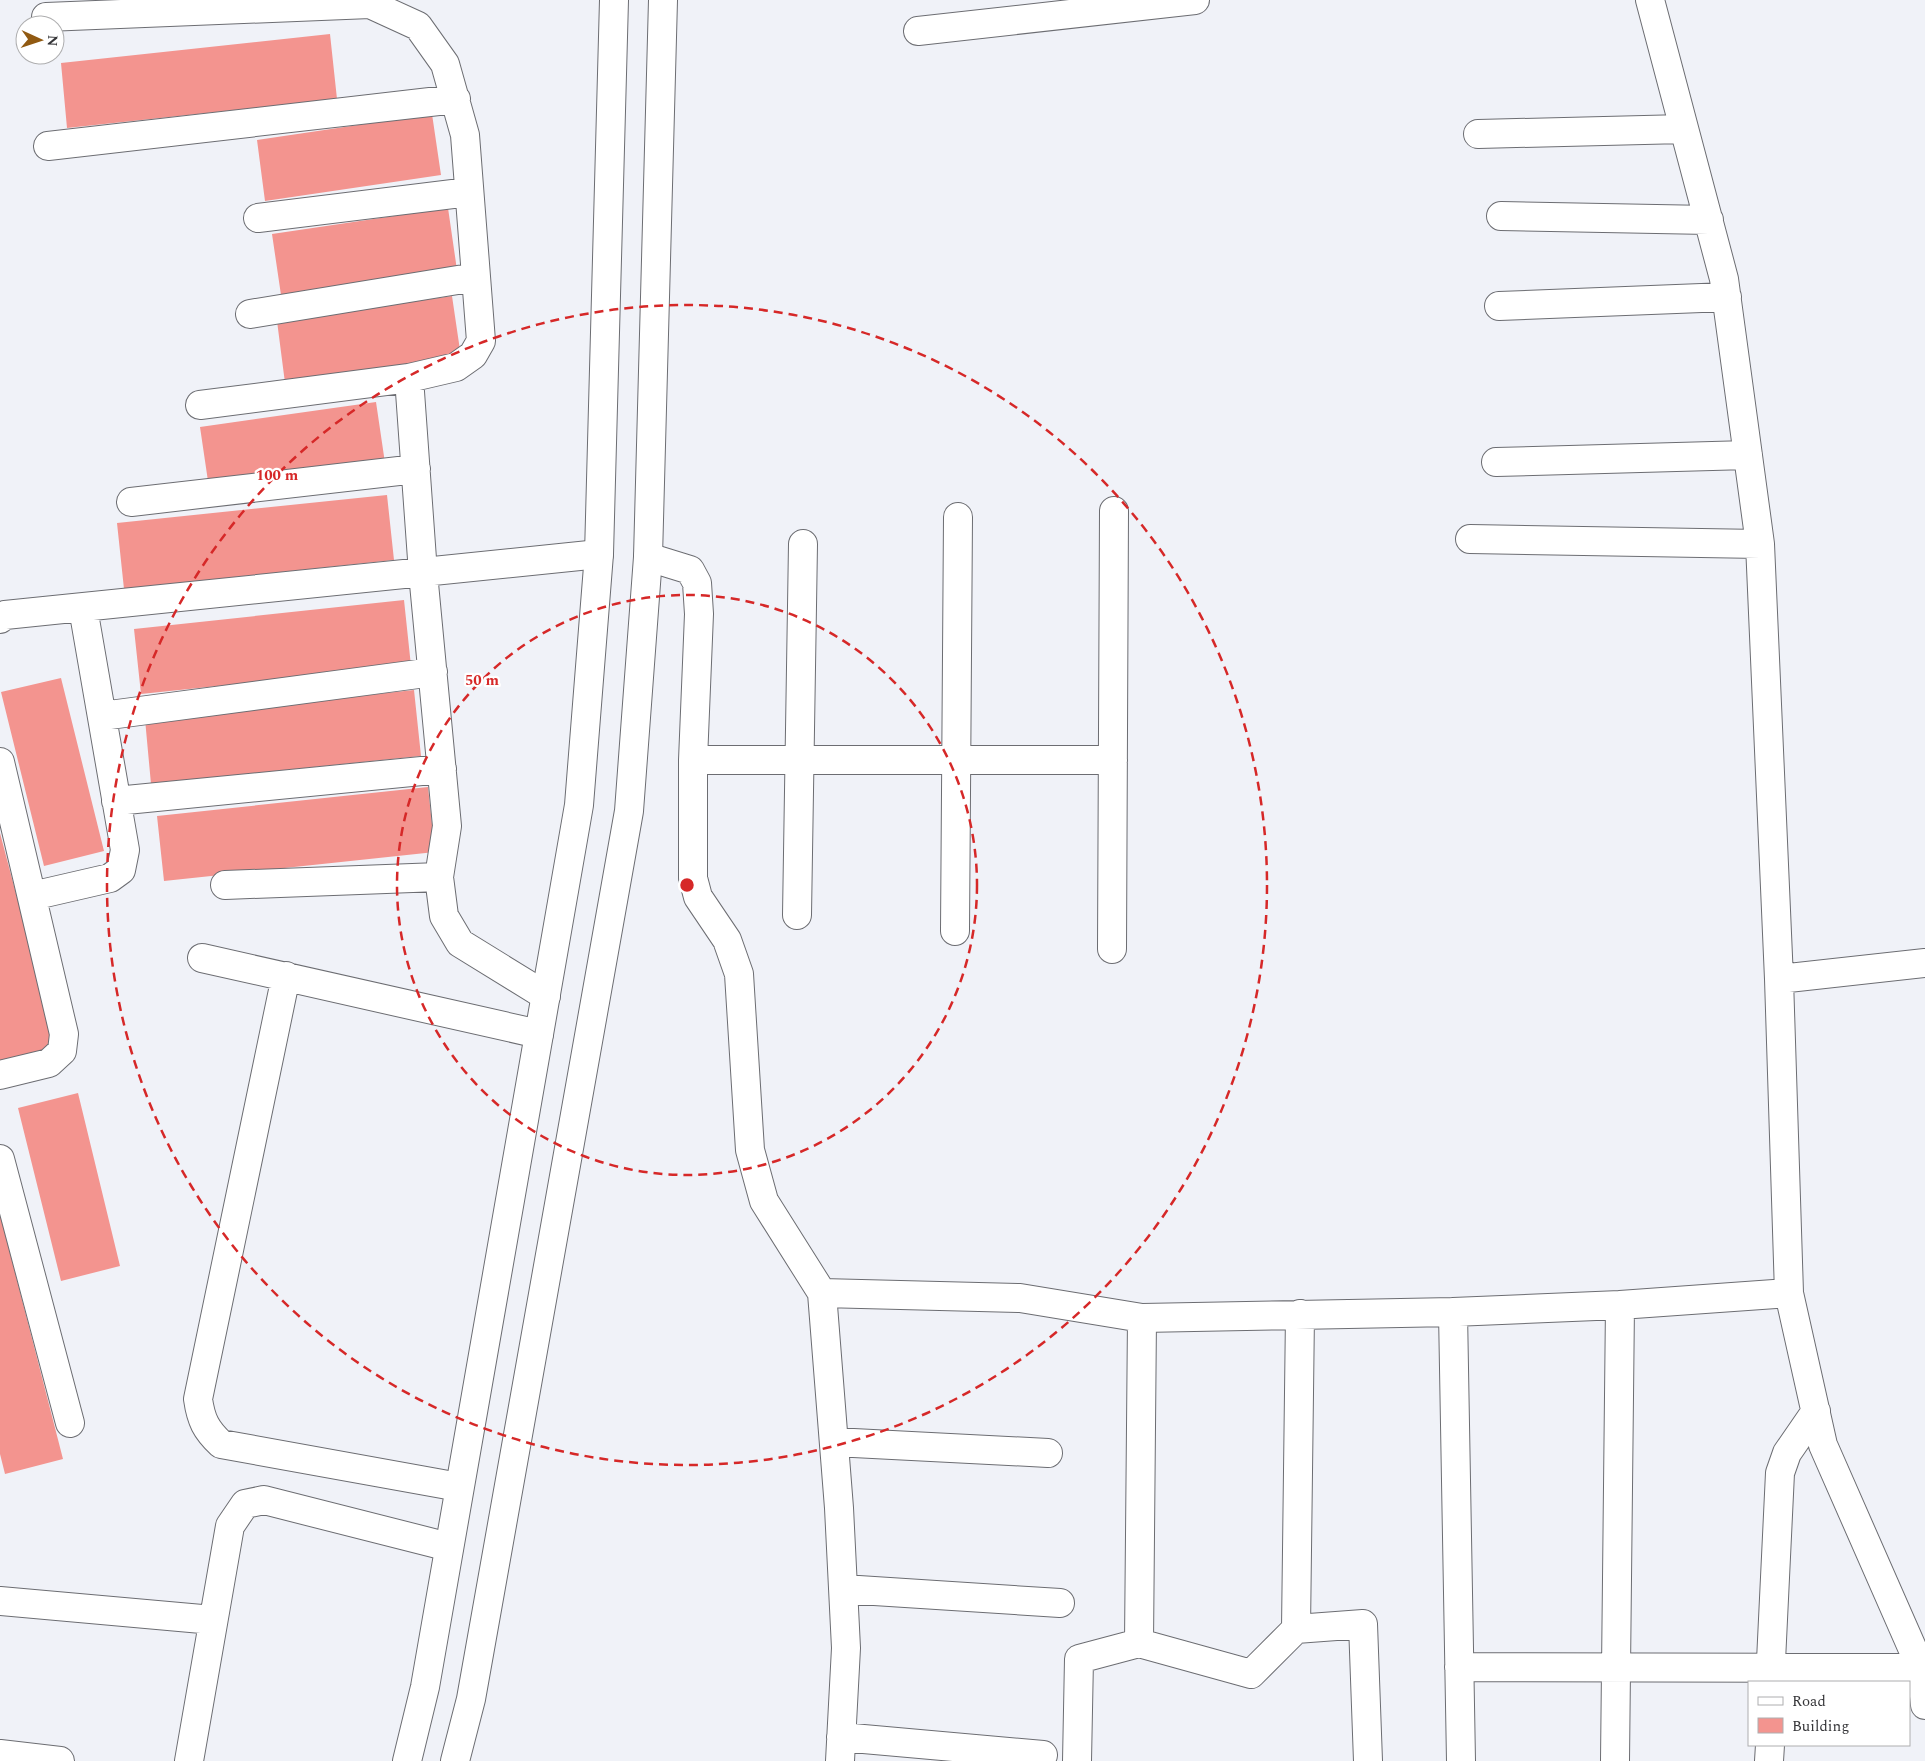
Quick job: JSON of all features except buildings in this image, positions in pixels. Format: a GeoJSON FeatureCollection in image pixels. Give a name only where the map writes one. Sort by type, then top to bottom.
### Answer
{"type":"FeatureCollection","features":[{"type":"Feature","properties":{"kind":"street"},"geometry":{"type":"LineString","coordinates":[[407,1761],[424,1687],[580,805],[599,554],[614,0]]}},
{"type":"Feature","properties":{"kind":"street"},"geometry":{"type":"LineString","coordinates":[[455,1761],[472,1699],[629,811],[648,557],[663,0]]}},
{"type":"Feature","properties":{"kind":"street"},"geometry":{"type":"LineString","coordinates":[[918,32],[1195,0]]}},
{"type":"Feature","properties":{"kind":"street"},"geometry":{"type":"LineString","coordinates":[[1650,0],[1709,220],[1727,297],[1760,544],[1779,979],[1789,1293],[1823,1445],[1921,1668],[1925,1705]]}},
{"type":"Feature","properties":{"kind":"street"},"geometry":{"type":"LineString","coordinates":[[65,17],[370,4],[418,26],[445,64],[465,135],[481,341],[473,355],[456,367],[410,378],[200,405]]}},
{"type":"Feature","properties":{"kind":"street"},"geometry":{"type":"LineString","coordinates":[[48,146],[456,99]]}},
{"type":"Feature","properties":{"kind":"street"},"geometry":{"type":"LineString","coordinates":[[1478,134],[1684,128]]}},
{"type":"Feature","properties":{"kind":"street"},"geometry":{"type":"LineString","coordinates":[[258,218],[469,192]]}},
{"type":"Feature","properties":{"kind":"street"},"geometry":{"type":"LineString","coordinates":[[1501,216],[1709,220]]}},
{"type":"Feature","properties":{"kind":"street"},"geometry":{"type":"LineString","coordinates":[[250,314],[476,277]]}},
{"type":"Feature","properties":{"kind":"street"},"geometry":{"type":"LineString","coordinates":[[1499,306],[1727,297]]}},
{"type":"Feature","properties":{"kind":"street"},"geometry":{"type":"LineString","coordinates":[[410,378],[423,573],[447,826],[439,876],[444,916],[460,944],[546,996]]}},
{"type":"Feature","properties":{"kind":"street"},"geometry":{"type":"LineString","coordinates":[[1496,462],[1748,455]]}},
{"type":"Feature","properties":{"kind":"street"},"geometry":{"type":"LineString","coordinates":[[131,502],[416,469]]}},
{"type":"Feature","properties":{"kind":"street"},"geometry":{"type":"LineString","coordinates":[[1112,949],[1114,511]]}},
{"type":"Feature","properties":{"kind":"street"},"geometry":{"type":"LineString","coordinates":[[955,931],[958,517]]}},
{"type":"Feature","properties":{"kind":"street"},"geometry":{"type":"LineString","coordinates":[[1470,539],[1760,544]]}},
{"type":"Feature","properties":{"kind":"street"},"geometry":{"type":"LineString","coordinates":[[797,915],[803,544]]}},
{"type":"Feature","properties":{"kind":"street"},"geometry":{"type":"LineString","coordinates":[[0,619],[5,615],[599,554]]}},
{"type":"Feature","properties":{"kind":"street"},"geometry":{"type":"LineString","coordinates":[[648,557],[690,570],[697,583],[699,614],[693,760],[693,878],[698,897],[728,940],[739,974],[750,1150],[764,1201],[822,1293],[834,1442],[846,1648],[840,1749],[1043,1755]]}},
{"type":"Feature","properties":{"kind":"street"},"geometry":{"type":"LineString","coordinates":[[32,896],[110,878],[121,870],[125,850],[84,608]]}},
{"type":"Feature","properties":{"kind":"street"},"geometry":{"type":"LineString","coordinates":[[102,716],[433,672]]}},
{"type":"Feature","properties":{"kind":"street"},"geometry":{"type":"LineString","coordinates":[[693,760],[1113,760]]}},
{"type":"Feature","properties":{"kind":"street"},"geometry":{"type":"LineString","coordinates":[[0,762],[64,1034],[62,1051],[49,1063],[0,1075]]}},
{"type":"Feature","properties":{"kind":"street"},"geometry":{"type":"LineString","coordinates":[[116,801],[442,770]]}},
{"type":"Feature","properties":{"kind":"street"},"geometry":{"type":"LineString","coordinates":[[225,885],[439,876]]}},
{"type":"Feature","properties":{"kind":"street"},"geometry":{"type":"LineString","coordinates":[[202,958],[539,1034]]}},
{"type":"Feature","properties":{"kind":"street"},"geometry":{"type":"LineString","coordinates":[[1779,979],[1925,962]]}},
{"type":"Feature","properties":{"kind":"street"},"geometry":{"type":"LineString","coordinates":[[286,976],[198,1399],[200,1419],[209,1433],[221,1444],[460,1487]]}},
{"type":"Feature","properties":{"kind":"street"},"geometry":{"type":"LineString","coordinates":[[0,1159],[70,1423]]}},
{"type":"Feature","properties":{"kind":"street"},"geometry":{"type":"LineString","coordinates":[[822,1293],[1020,1298],[1142,1318],[1453,1312],[1620,1305],[1789,1293]]}},
{"type":"Feature","properties":{"kind":"street"},"geometry":{"type":"LineString","coordinates":[[1615,1761],[1620,1305]]}},
{"type":"Feature","properties":{"kind":"street"},"geometry":{"type":"LineString","coordinates":[[1453,1312],[1461,1761]]}},
{"type":"Feature","properties":{"kind":"street"},"geometry":{"type":"LineString","coordinates":[[1296,1629],[1300,1314]]}},
{"type":"Feature","properties":{"kind":"street"},"geometry":{"type":"LineString","coordinates":[[1139,1643],[1142,1318]]}},
{"type":"Feature","properties":{"kind":"street"},"geometry":{"type":"LineString","coordinates":[[1770,1675],[1780,1473],[1787,1453],[1816,1411]]}},
{"type":"Feature","properties":{"kind":"street"},"geometry":{"type":"LineString","coordinates":[[834,1442],[1048,1453]]}},
{"type":"Feature","properties":{"kind":"street"},"geometry":{"type":"LineString","coordinates":[[189,1761],[230,1526],[245,1504],[264,1500],[449,1547]]}},
{"type":"Feature","properties":{"kind":"street"},"geometry":{"type":"LineString","coordinates":[[843,1589],[1060,1603]]}},
{"type":"Feature","properties":{"kind":"street"},"geometry":{"type":"LineString","coordinates":[[0,1601],[213,1620]]}},
{"type":"Feature","properties":{"kind":"street"},"geometry":{"type":"LineString","coordinates":[[1077,1761],[1079,1659],[1139,1643],[1251,1674],[1296,1629],[1363,1624],[1368,1761]]}},
{"type":"Feature","properties":{"kind":"street"},"geometry":{"type":"LineString","coordinates":[[1459,1667],[1616,1668],[1770,1675],[1921,1668]]}},
{"type":"Feature","properties":{"kind":"street"},"geometry":{"type":"LineString","coordinates":[[1770,1746],[1770,1761]]}},
{"type":"Feature","properties":{"kind":"street"},"geometry":{"type":"LineString","coordinates":[[0,1754],[60,1761]]}}]}
